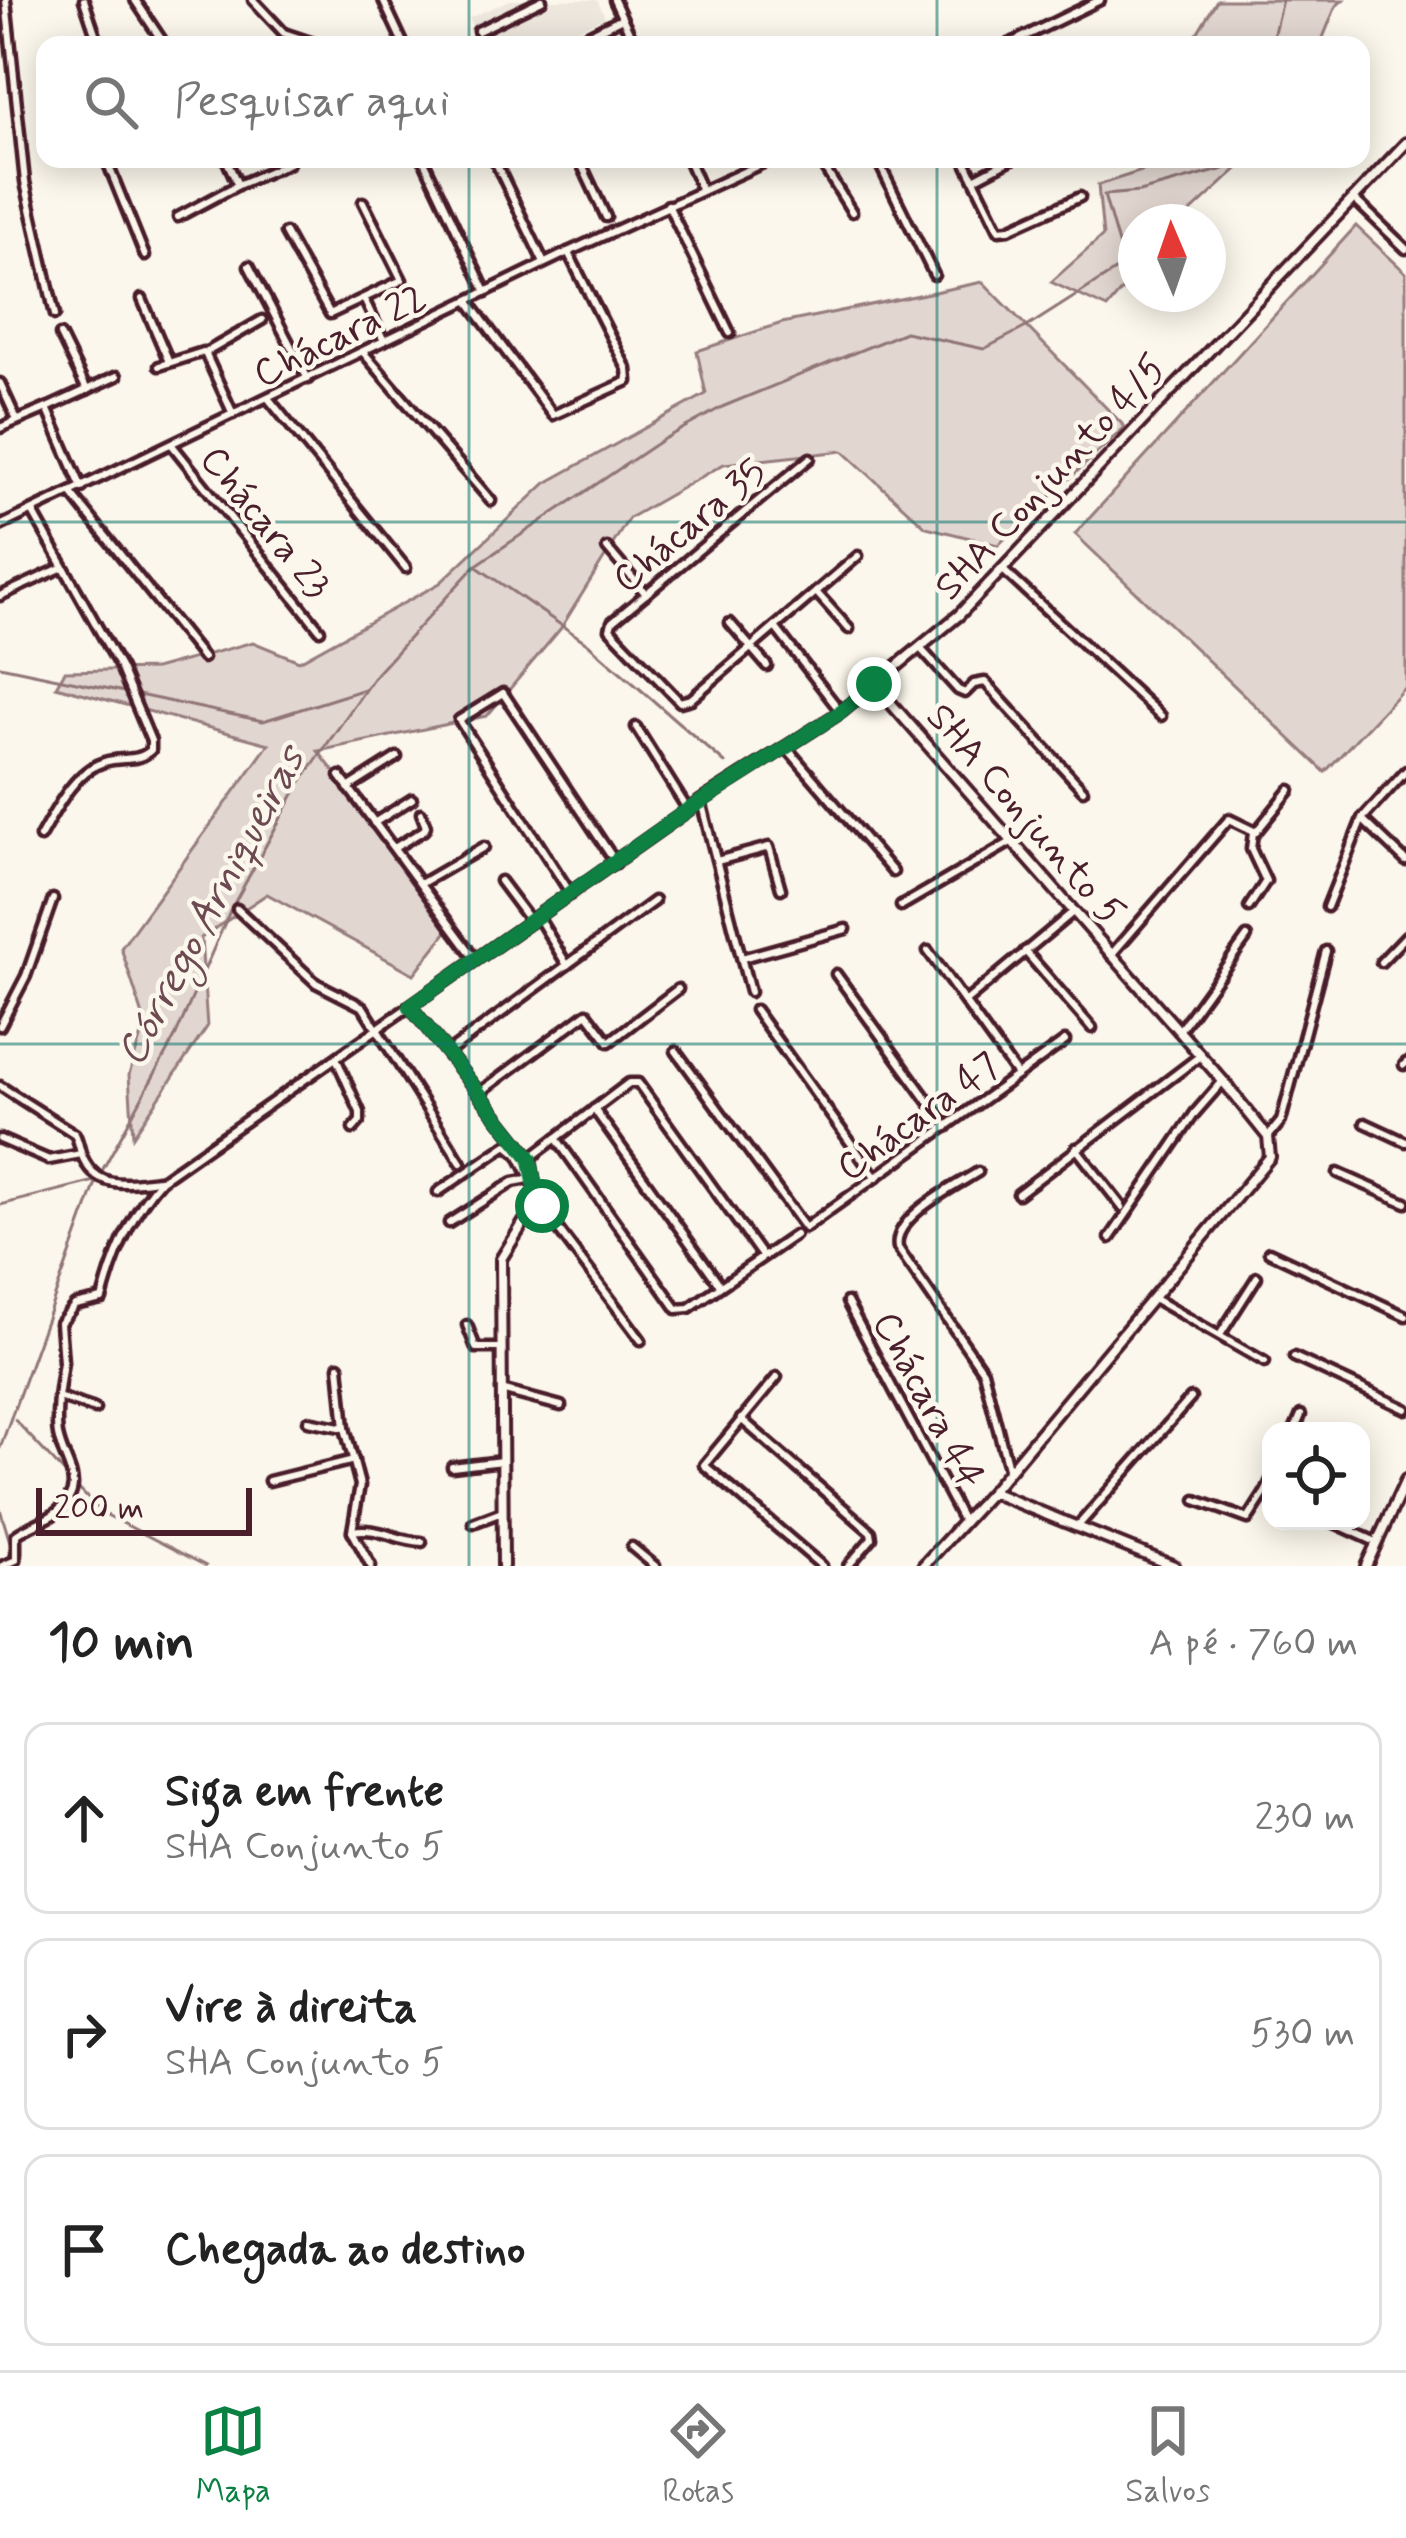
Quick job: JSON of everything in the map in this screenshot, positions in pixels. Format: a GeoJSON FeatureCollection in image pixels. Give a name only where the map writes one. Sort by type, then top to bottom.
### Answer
{"type":"FeatureCollection","features":[{"type":"Feature","properties":{"kind":"street"},"geometry":{"type":"LineString","coordinates":[[6,0],[26,182],[55,315]]}},
{"type":"Feature","properties":{"kind":"street"},"geometry":{"type":"LineString","coordinates":[[84,0],[96,36]]}},
{"type":"Feature","properties":{"kind":"street"},"geometry":{"type":"LineString","coordinates":[[135,0],[159,36]]}},
{"type":"Feature","properties":{"kind":"street"},"geometry":{"type":"LineString","coordinates":[[253,0],[284,33],[293,36]]}},
{"type":"Feature","properties":{"kind":"street"},"geometry":{"type":"LineString","coordinates":[[382,0],[400,36]]}},
{"type":"Feature","properties":{"kind":"street"},"geometry":{"type":"LineString","coordinates":[[478,31],[542,0]]}},
{"type":"Feature","properties":{"kind":"street"},"geometry":{"type":"LineString","coordinates":[[614,0],[631,36]]}},
{"type":"Feature","properties":{"kind":"street"},"geometry":{"type":"LineString","coordinates":[[1026,36],[1100,0]]}},
{"type":"Feature","properties":{"kind":"street"},"geometry":{"type":"LineString","coordinates":[[586,36],[622,18]]}},
{"type":"Feature","properties":{"kind":"street","name":"SHA Conjunto 4/5"},"geometry":{"type":"LineString","coordinates":[[874,684],[959,615],[1406,143]]}},
{"type":"Feature","properties":{"kind":"street"},"geometry":{"type":"LineString","coordinates":[[110,168],[145,256]]}},
{"type":"Feature","properties":{"kind":"street"},"geometry":{"type":"LineString","coordinates":[[230,168],[238,185]]}},
{"type":"Feature","properties":{"kind":"street"},"geometry":{"type":"LineString","coordinates":[[178,217],[279,168]]}},
{"type":"Feature","properties":{"kind":"street"},"geometry":{"type":"LineString","coordinates":[[427,168],[486,292]]}},
{"type":"Feature","properties":{"kind":"street"},"geometry":{"type":"LineString","coordinates":[[498,168],[544,263]]}},
{"type":"Feature","properties":{"kind":"street"},"geometry":{"type":"LineString","coordinates":[[583,168],[606,217]]}},
{"type":"Feature","properties":{"kind":"street"},"geometry":{"type":"LineString","coordinates":[[692,168],[701,189]]}},
{"type":"Feature","properties":{"kind":"street","name":"Chácara 22"},"geometry":{"type":"LineString","coordinates":[[0,526],[751,168]]}},
{"type":"Feature","properties":{"kind":"street"},"geometry":{"type":"LineString","coordinates":[[824,168],[852,212]]}},
{"type":"Feature","properties":{"kind":"street"},"geometry":{"type":"LineString","coordinates":[[881,168],[934,275]]}},
{"type":"Feature","properties":{"kind":"street"},"geometry":{"type":"LineString","coordinates":[[968,168],[1002,230],[1080,197]]}},
{"type":"Feature","properties":{"kind":"street"},"geometry":{"type":"LineString","coordinates":[[974,179],[995,168]]}},
{"type":"Feature","properties":{"kind":"street"},"geometry":{"type":"LineString","coordinates":[[1353,198],[1406,249]]}},
{"type":"Feature","properties":{"kind":"street"},"geometry":{"type":"LineString","coordinates":[[285,233],[330,314],[402,280],[363,202]]}},
{"type":"Feature","properties":{"kind":"street"},"geometry":{"type":"LineString","coordinates":[[668,205],[730,332]]}},
{"type":"Feature","properties":{"kind":"street"},"geometry":{"type":"LineString","coordinates":[[468,301],[553,415],[612,389],[630,376],[568,252]]}},
{"type":"Feature","properties":{"kind":"street"},"geometry":{"type":"LineString","coordinates":[[249,266],[308,379]]}},
{"type":"Feature","properties":{"kind":"street"},"geometry":{"type":"LineString","coordinates":[[364,298],[384,341]]}},
{"type":"Feature","properties":{"kind":"street"},"geometry":{"type":"LineString","coordinates":[[142,299],[169,362]]}},
{"type":"Feature","properties":{"kind":"street"},"geometry":{"type":"LineString","coordinates":[[159,366],[206,350],[262,320]]}},
{"type":"Feature","properties":{"kind":"street"},"geometry":{"type":"LineString","coordinates":[[60,335],[87,390]]}},
{"type":"Feature","properties":{"kind":"street"},"geometry":{"type":"LineString","coordinates":[[206,350],[206,360],[233,416]]}},
{"type":"Feature","properties":{"kind":"street"},"geometry":{"type":"LineString","coordinates":[[363,352],[491,501]]}},
{"type":"Feature","properties":{"kind":"street"},"geometry":{"type":"LineString","coordinates":[[0,428],[117,376]]}},
{"type":"Feature","properties":{"kind":"street"},"geometry":{"type":"LineString","coordinates":[[0,383],[17,420]]}},
{"type":"Feature","properties":{"kind":"street"},"geometry":{"type":"LineString","coordinates":[[268,398],[406,568]]}},
{"type":"Feature","properties":{"kind":"street"},"geometry":{"type":"LineString","coordinates":[[46,408],[82,488]]}},
{"type":"Feature","properties":{"kind":"street","name":"Chácara 23"},"geometry":{"type":"LineString","coordinates":[[172,445],[320,630]]}},
{"type":"Feature","properties":{"kind":"street","name":"Chácara 35"},"geometry":{"type":"LineString","coordinates":[[810,458],[612,622],[610,629],[680,701],[692,699],[858,556]]}},
{"type":"Feature","properties":{"kind":"street"},"geometry":{"type":"LineString","coordinates":[[71,493],[203,658]]}},
{"type":"Feature","properties":{"kind":"street"},"geometry":{"type":"LineString","coordinates":[[32,512],[121,669],[152,741],[151,750],[141,759],[110,760],[85,773],[40,837]]}},
{"type":"Feature","properties":{"kind":"street"},"geometry":{"type":"LineString","coordinates":[[607,548],[646,594]]}},
{"type":"Feature","properties":{"kind":"street"},"geometry":{"type":"LineString","coordinates":[[0,596],[63,567]]}},
{"type":"Feature","properties":{"kind":"street"},"geometry":{"type":"LineString","coordinates":[[1003,570],[1161,716]]}},
{"type":"Feature","properties":{"kind":"street"},"geometry":{"type":"LineString","coordinates":[[816,592],[849,629]]}},
{"type":"Feature","properties":{"kind":"street"},"geometry":{"type":"LineString","coordinates":[[730,623],[767,666]]}},
{"type":"Feature","properties":{"kind":"street"},"geometry":{"type":"LineString","coordinates":[[775,626],[841,712]]}},
{"type":"Feature","properties":{"kind":"street"},"geometry":{"type":"LineString","coordinates":[[920,648],[958,690],[965,692],[985,682],[1083,790]]}},
{"type":"Feature","properties":{"kind":"street"},"geometry":{"type":"LineString","coordinates":[[2,1566],[16,1560],[16,1535],[47,1519],[72,1494],[76,1478],[57,1432],[60,1323],[75,1305],[102,1300],[122,1241],[161,1180],[701,801],[841,712],[874,684]]}},
{"type":"Feature","properties":{"kind":"street","name":"SHA Conjunto 5"},"geometry":{"type":"LineString","coordinates":[[874,684],[1268,1137]]}},
{"type":"Feature","properties":{"kind":"street"},"geometry":{"type":"LineString","coordinates":[[571,894],[459,720],[503,693],[616,863]]}},
{"type":"Feature","properties":{"kind":"street"},"geometry":{"type":"LineString","coordinates":[[636,727],[688,810]]}},
{"type":"Feature","properties":{"kind":"street"},"geometry":{"type":"LineString","coordinates":[[786,747],[893,872]]}},
{"type":"Feature","properties":{"kind":"street"},"geometry":{"type":"LineString","coordinates":[[348,788],[397,757]]}},
{"type":"Feature","properties":{"kind":"street"},"geometry":{"type":"LineString","coordinates":[[1327,908],[1362,819],[1406,771]]}},
{"type":"Feature","properties":{"kind":"street"},"geometry":{"type":"LineString","coordinates":[[340,776],[476,960]]}},
{"type":"Feature","properties":{"kind":"street"},"geometry":{"type":"LineString","coordinates":[[1252,833],[1290,790]]}},
{"type":"Feature","properties":{"kind":"street"},"geometry":{"type":"LineString","coordinates":[[374,823],[412,799]]}},
{"type":"Feature","properties":{"kind":"street"},"geometry":{"type":"LineString","coordinates":[[701,801],[750,992]]}},
{"type":"Feature","properties":{"kind":"street"},"geometry":{"type":"LineString","coordinates":[[396,847],[427,826],[421,813]]}},
{"type":"Feature","properties":{"kind":"street"},"geometry":{"type":"LineString","coordinates":[[1111,955],[1229,819],[1252,833]]}},
{"type":"Feature","properties":{"kind":"street"},"geometry":{"type":"LineString","coordinates":[[1362,819],[1406,861]]}},
{"type":"Feature","properties":{"kind":"street"},"geometry":{"type":"LineString","coordinates":[[1249,907],[1266,881],[1251,849],[1252,833]]}},
{"type":"Feature","properties":{"kind":"street"},"geometry":{"type":"LineString","coordinates":[[901,906],[1011,842]]}},
{"type":"Feature","properties":{"kind":"street"},"geometry":{"type":"LineString","coordinates":[[422,883],[484,847]]}},
{"type":"Feature","properties":{"kind":"street"},"geometry":{"type":"LineString","coordinates":[[717,861],[769,847],[781,889]]}},
{"type":"Feature","properties":{"kind":"street"},"geometry":{"type":"LineString","coordinates":[[500,881],[567,965]]}},
{"type":"Feature","properties":{"kind":"street"},"geometry":{"type":"LineString","coordinates":[[0,1026],[31,963],[53,899]]}},
{"type":"Feature","properties":{"kind":"street"},"geometry":{"type":"LineString","coordinates":[[454,1048],[654,902]]}},
{"type":"Feature","properties":{"kind":"street"},"geometry":{"type":"LineString","coordinates":[[237,909],[316,983],[363,1007],[461,1163]]}},
{"type":"Feature","properties":{"kind":"street","name":"Chácara 47"},"geometry":{"type":"LineString","coordinates":[[965,1002],[1073,912]]}},
{"type":"Feature","properties":{"kind":"street"},"geometry":{"type":"LineString","coordinates":[[742,958],[846,929]]}},
{"type":"Feature","properties":{"kind":"street"},"geometry":{"type":"LineString","coordinates":[[1381,962],[1406,936]]}},
{"type":"Feature","properties":{"kind":"street"},"geometry":{"type":"LineString","coordinates":[[1179,1031],[1247,937]]}},
{"type":"Feature","properties":{"kind":"street"},"geometry":{"type":"LineString","coordinates":[[928,951],[1017,1076]]}},
{"type":"Feature","properties":{"kind":"street"},"geometry":{"type":"LineString","coordinates":[[1024,951],[1092,1028]]}},
{"type":"Feature","properties":{"kind":"street"},"geometry":{"type":"LineString","coordinates":[[922,1566],[991,1492],[1270,1157],[1268,1137],[1281,1121],[1326,951]]}},
{"type":"Feature","properties":{"kind":"street"},"geometry":{"type":"LineString","coordinates":[[836,974],[947,1126]]}},
{"type":"Feature","properties":{"kind":"street"},"geometry":{"type":"LineString","coordinates":[[479,1093],[586,1013],[609,1042],[678,989]]}},
{"type":"Feature","properties":{"kind":"street"},"geometry":{"type":"LineString","coordinates":[[410,1006],[530,1158],[538,1201],[641,1340]]}},
{"type":"Feature","properties":{"kind":"street"},"geometry":{"type":"LineString","coordinates":[[755,1010],[876,1178]]}},
{"type":"Feature","properties":{"kind":"street","name":"Chácara 47"},"geometry":{"type":"LineString","coordinates":[[676,1051],[800,1225],[808,1227],[1065,1041]]}},
{"type":"Feature","properties":{"kind":"street"},"geometry":{"type":"LineString","coordinates":[[1018,1194],[1200,1056]]}},
{"type":"Feature","properties":{"kind":"street"},"geometry":{"type":"LineString","coordinates":[[336,1058],[360,1112],[353,1129]]}},
{"type":"Feature","properties":{"kind":"street"},"geometry":{"type":"LineString","coordinates":[[1110,1238],[1195,1113],[1223,1081]]}},
{"type":"Feature","properties":{"kind":"street"},"geometry":{"type":"LineString","coordinates":[[530,1158],[629,1083],[638,1083],[762,1256]]}},
{"type":"Feature","properties":{"kind":"street"},"geometry":{"type":"LineString","coordinates":[[0,1086],[75,1134],[81,1154],[100,1180],[110,1184],[161,1180]]}},
{"type":"Feature","properties":{"kind":"street"},"geometry":{"type":"LineString","coordinates":[[594,1109],[720,1285]]}},
{"type":"Feature","properties":{"kind":"street"},"geometry":{"type":"LineString","coordinates":[[1365,1123],[1406,1142]]}},
{"type":"Feature","properties":{"kind":"street"},"geometry":{"type":"LineString","coordinates":[[556,1138],[677,1309],[689,1308],[795,1235]]}},
{"type":"Feature","properties":{"kind":"street"},"geometry":{"type":"LineString","coordinates":[[0,1139],[49,1160],[81,1154]]}},
{"type":"Feature","properties":{"kind":"street"},"geometry":{"type":"LineString","coordinates":[[437,1192],[507,1145],[534,1182]]}},
{"type":"Feature","properties":{"kind":"street"},"geometry":{"type":"LineString","coordinates":[[1076,1148],[1122,1207]]}},
{"type":"Feature","properties":{"kind":"street","name":"Chácara 44"},"geometry":{"type":"LineString","coordinates":[[978,1172],[928,1204],[898,1230],[896,1239],[983,1371],[1008,1468]]}},
{"type":"Feature","properties":{"kind":"street"},"geometry":{"type":"LineString","coordinates":[[1338,1173],[1406,1203]]}},
{"type":"Feature","properties":{"kind":"street"},"geometry":{"type":"LineString","coordinates":[[449,1223],[513,1182],[534,1182]]}},
{"type":"Feature","properties":{"kind":"street"},"geometry":{"type":"LineString","coordinates":[[503,1566],[501,1259],[538,1201]]}},
{"type":"Feature","properties":{"kind":"street"},"geometry":{"type":"LineString","coordinates":[[1269,1252],[1406,1316]]}},
{"type":"Feature","properties":{"kind":"street"},"geometry":{"type":"LineString","coordinates":[[1220,1335],[1257,1277]]}},
{"type":"Feature","properties":{"kind":"street"},"geometry":{"type":"LineString","coordinates":[[1152,1297],[1264,1362]]}},
{"type":"Feature","properties":{"kind":"street","name":"Chácara 44"},"geometry":{"type":"LineString","coordinates":[[848,1302],[963,1522]]}},
{"type":"Feature","properties":{"kind":"street"},"geometry":{"type":"LineString","coordinates":[[467,1325],[476,1348],[500,1348]]}},
{"type":"Feature","properties":{"kind":"street"},"geometry":{"type":"LineString","coordinates":[[1294,1357],[1406,1408]]}},
{"type":"Feature","properties":{"kind":"street"},"geometry":{"type":"LineString","coordinates":[[339,1366],[345,1428],[360,1485],[352,1532],[371,1566]]}},
{"type":"Feature","properties":{"kind":"street"},"geometry":{"type":"LineString","coordinates":[[777,1377],[704,1466],[822,1566]]}},
{"type":"Feature","properties":{"kind":"street"},"geometry":{"type":"LineString","coordinates":[[501,1390],[560,1406]]}},
{"type":"Feature","properties":{"kind":"street"},"geometry":{"type":"LineString","coordinates":[[58,1397],[95,1409]]}},
{"type":"Feature","properties":{"kind":"street"},"geometry":{"type":"LineString","coordinates":[[1077,1527],[1191,1398]]}},
{"type":"Feature","properties":{"kind":"street"},"geometry":{"type":"LineString","coordinates":[[1298,1422],[1301,1415]]}},
{"type":"Feature","properties":{"kind":"street"},"geometry":{"type":"LineString","coordinates":[[741,1419],[872,1532],[848,1566]]}},
{"type":"Feature","properties":{"kind":"street"},"geometry":{"type":"LineString","coordinates":[[308,1421],[345,1428]]}},
{"type":"Feature","properties":{"kind":"street"},"geometry":{"type":"LineString","coordinates":[[268,1480],[355,1460]]}},
{"type":"Feature","properties":{"kind":"street"},"geometry":{"type":"LineString","coordinates":[[452,1467],[502,1461]]}},
{"type":"Feature","properties":{"kind":"street"},"geometry":{"type":"LineString","coordinates":[[1366,1566],[1406,1480]]}},
{"type":"Feature","properties":{"kind":"street"},"geometry":{"type":"LineString","coordinates":[[991,1492],[1174,1566]]}},
{"type":"Feature","properties":{"kind":"street"},"geometry":{"type":"LineString","coordinates":[[1196,1500],[1248,1519],[1262,1500]]}},
{"type":"Feature","properties":{"kind":"street"},"geometry":{"type":"LineString","coordinates":[[472,1523],[502,1512]]}},
{"type":"Feature","properties":{"kind":"street"},"geometry":{"type":"LineString","coordinates":[[352,1532],[374,1528],[399,1540],[422,1542]]}},
{"type":"Feature","properties":{"kind":"street"},"geometry":{"type":"LineString","coordinates":[[1350,1530],[1378,1543]]}},
{"type":"Feature","properties":{"kind":"street"},"geometry":{"type":"LineString","coordinates":[[632,1547],[655,1566]]}},
{"type":"Feature","properties":{"kind":"shaded area"},"geometry":{"type":"Polygon","coordinates":[[[510,0],[597,0],[605,17],[562,36],[476,36],[469,18],[510,0]]]}},
{"type":"Feature","properties":{"kind":"shaded area"},"geometry":{"type":"Polygon","coordinates":[[[1217,0],[1343,0],[1324,36],[1195,36],[1217,0]]]}},
{"type":"Feature","properties":{"kind":"shaded area"},"geometry":{"type":"Polygon","coordinates":[[[1151,168],[1238,168],[1199,204],[1118,204],[1118,295],[1107,308],[1051,282],[1103,236],[1098,185],[1151,168]]]}},
{"type":"Feature","properties":{"kind":"shaded area"},"geometry":{"type":"Polygon","coordinates":[[[1356,226],[1406,273],[1406,686],[1325,772],[1075,534],[1356,226]]]}},
{"type":"Feature","properties":{"kind":"shaded area"},"geometry":{"type":"Polygon","coordinates":[[[983,282],[1125,427],[998,545],[926,527],[843,451],[724,464],[629,518],[561,628],[487,716],[318,751],[453,924],[414,974],[267,894],[201,938],[207,1027],[133,1136],[129,1075],[145,1022],[121,948],[269,744],[56,686],[65,671],[155,669],[253,642],[299,661],[440,583],[546,483],[706,394],[697,351],[782,323],[983,282]]]}},
{"type":"Feature","properties":{"kind":"waterway","name":"Córrego Arniqueiras"},"geometry":{"type":"LineString","coordinates":[[1273,36],[1282,0]]}},
{"type":"Feature","properties":{"kind":"waterway","name":"Córrego Arniqueiras"},"geometry":{"type":"LineString","coordinates":[[0,1448],[97,1180],[176,1035],[230,911],[300,783],[376,674],[475,566],[662,440],[722,407],[905,332],[984,349],[1030,325],[1124,265],[1104,195],[1139,192],[1224,168]]}},
{"type":"Feature","properties":{"kind":"waterway"},"geometry":{"type":"LineString","coordinates":[[477,567],[587,643],[725,763]]}},
{"type":"Feature","properties":{"kind":"waterway"},"geometry":{"type":"LineString","coordinates":[[0,666],[263,721],[365,689]]}},
{"type":"Feature","properties":{"kind":"waterway"},"geometry":{"type":"LineString","coordinates":[[0,1205],[95,1181]]}},
{"type":"Feature","properties":{"kind":"waterway"},"geometry":{"type":"LineString","coordinates":[[15,1420],[70,1479]]}},
{"type":"Feature","properties":{"kind":"waterway"},"geometry":{"type":"LineString","coordinates":[[76,1486],[101,1512],[206,1566]]}},
{"type":"Feature","properties":{"kind":"waterway"},"geometry":{"type":"LineString","coordinates":[[0,1509],[13,1552]]}},
{"type":"Feature","properties":{"kind":"route"},"geometry":{"type":"LineString","coordinates":[[542,1206],[530,1158],[410,1006],[688,810],[841,712],[874,684]]}}]}
